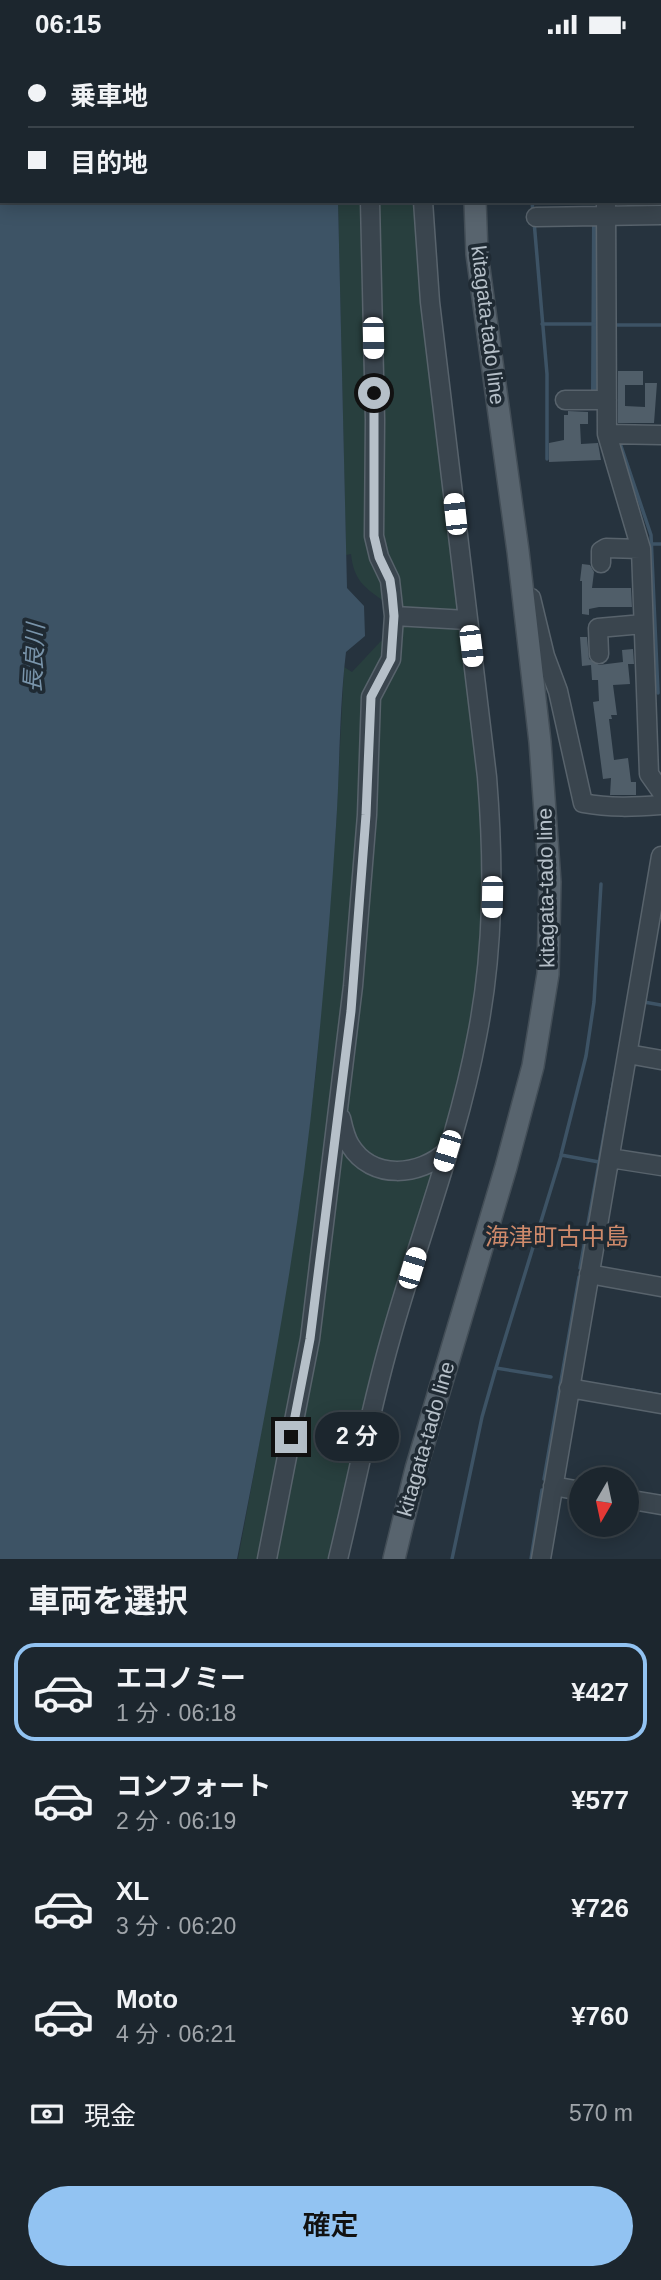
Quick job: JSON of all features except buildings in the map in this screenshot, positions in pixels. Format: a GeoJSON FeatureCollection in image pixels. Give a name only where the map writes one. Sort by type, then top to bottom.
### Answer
{"type":"FeatureCollection","features":[{"type":"Feature","properties":{"kind":"main road","name":"kitagata-tado line"},"geometry":{"type":"LineString","coordinates":[[394,1559],[416,1469],[523,1104],[533,1066],[548,974],[550,883],[543,780],[518,551],[478,254],[475,203]]}},
{"type":"Feature","properties":{"kind":"main road"},"geometry":{"type":"LineString","coordinates":[[406,1559],[415,1501],[416,1469]]}},
{"type":"Feature","properties":{"kind":"street"},"geometry":{"type":"LineString","coordinates":[[267,1559],[310,1339],[339,1112],[366,828],[371,697],[391,659],[394,616],[390,580],[379,557],[374,536],[370,203]]}},
{"type":"Feature","properties":{"kind":"street"},"geometry":{"type":"LineString","coordinates":[[338,1559],[390,1339],[447,1151],[478,1036],[492,923],[492,846],[487,777],[430,302],[423,203]]}},
{"type":"Feature","properties":{"kind":"street"},"geometry":{"type":"LineString","coordinates":[[606,208],[607,434],[641,549],[643,624],[651,649],[649,774],[661,792]]}},
{"type":"Feature","properties":{"kind":"street"},"geometry":{"type":"LineString","coordinates":[[536,217],[606,208],[661,215]]}},
{"type":"Feature","properties":{"kind":"street"},"geometry":{"type":"LineString","coordinates":[[565,400],[607,400]]}},
{"type":"Feature","properties":{"kind":"street"},"geometry":{"type":"LineString","coordinates":[[607,434],[661,435]]}},
{"type":"Feature","properties":{"kind":"street"},"geometry":{"type":"LineString","coordinates":[[601,563],[601,551],[606,548],[641,549]]}},
{"type":"Feature","properties":{"kind":"street"},"geometry":{"type":"LineString","coordinates":[[518,551],[527,577],[545,656],[558,691],[583,803],[602,807],[661,804]]}},
{"type":"Feature","properties":{"kind":"street"},"geometry":{"type":"LineString","coordinates":[[394,616],[467,620]]}},
{"type":"Feature","properties":{"kind":"street"},"geometry":{"type":"LineString","coordinates":[[599,654],[598,628],[643,624]]}},
{"type":"Feature","properties":{"kind":"street"},"geometry":{"type":"LineString","coordinates":[[541,1559],[628,1054],[654,950],[661,856]]}},
{"type":"Feature","properties":{"kind":"street"},"geometry":{"type":"LineString","coordinates":[[628,1054],[661,1060]]}},
{"type":"Feature","properties":{"kind":"street"},"geometry":{"type":"LineString","coordinates":[[339,1112],[349,1144],[360,1157],[374,1165],[399,1172],[412,1170],[436,1161],[447,1151]]}},
{"type":"Feature","properties":{"kind":"street"},"geometry":{"type":"LineString","coordinates":[[610,1158],[661,1166]]}},
{"type":"Feature","properties":{"kind":"street"},"geometry":{"type":"LineString","coordinates":[[589,1274],[661,1287]]}},
{"type":"Feature","properties":{"kind":"street"},"geometry":{"type":"LineString","coordinates":[[569,1388],[661,1404]]}},
{"type":"Feature","properties":{"kind":"street"},"geometry":{"type":"LineString","coordinates":[[553,1486],[569,1489]]}},
{"type":"Feature","properties":{"kind":"street"},"geometry":{"type":"LineString","coordinates":[[639,1501],[661,1505]]}},
{"type":"Feature","properties":{"kind":"green space"},"geometry":{"type":"Polygon","coordinates":[[[338,203],[362,203],[367,530],[382,578],[385,602],[361,583],[351,554],[346,555],[338,203]]]}},
{"type":"Feature","properties":{"kind":"green space"},"geometry":{"type":"Polygon","coordinates":[[[376,203],[419,203],[459,613],[401,613],[380,536],[376,203]]]}},
{"type":"Feature","properties":{"kind":"green space"},"geometry":{"type":"Polygon","coordinates":[[[401,623],[464,628],[482,777],[486,926],[472,1035],[442,1150],[412,1167],[377,1162],[355,1146],[346,1119],[361,984],[378,700],[401,623]]]}},
{"type":"Feature","properties":{"kind":"green space"},"geometry":{"type":"Polygon","coordinates":[[[384,639],[380,663],[365,694],[356,877],[334,1109],[304,1335],[260,1559],[238,1559],[299,1206],[316,1071],[336,825],[344,667],[352,672],[384,639]]]}},
{"type":"Feature","properties":{"kind":"green space"},"geometry":{"type":"Polygon","coordinates":[[[347,1152],[356,1157],[435,1169],[373,1375],[328,1559],[275,1559],[315,1342],[343,1153],[347,1152]]]}},
{"type":"Feature","properties":{"kind":"water","name":"長良川"},"geometry":{"type":"Polygon","coordinates":[[[0,203],[338,203],[347,588],[364,606],[365,636],[346,652],[330,917],[309,1130],[282,1315],[237,1559],[0,1559],[0,203]]]}},
{"type":"Feature","properties":{"kind":"water"},"geometry":{"type":"Polygon","coordinates":[[[592,221],[601,223],[601,394],[591,393],[592,221]]]}},
{"type":"Feature","properties":{"kind":"waterway"},"geometry":{"type":"LineString","coordinates":[[532,203],[533,213]]}},
{"type":"Feature","properties":{"kind":"waterway"},"geometry":{"type":"LineString","coordinates":[[534,221],[547,374],[547,459]]}},
{"type":"Feature","properties":{"kind":"waterway"},"geometry":{"type":"LineString","coordinates":[[542,324],[596,324]]}},
{"type":"Feature","properties":{"kind":"waterway"},"geometry":{"type":"LineString","coordinates":[[612,325],[661,325]]}},
{"type":"Feature","properties":{"kind":"waterway"},"geometry":{"type":"LineString","coordinates":[[620,443],[651,535],[658,693]]}},
{"type":"Feature","properties":{"kind":"waterway"},"geometry":{"type":"LineString","coordinates":[[652,544],[661,544]]}},
{"type":"Feature","properties":{"kind":"waterway"},"geometry":{"type":"LineString","coordinates":[[599,1162],[561,1155],[586,1056],[594,1002],[601,884]]}},
{"type":"Feature","properties":{"kind":"waterway"},"geometry":{"type":"LineString","coordinates":[[644,1002],[661,1005]]}},
{"type":"Feature","properties":{"kind":"waterway"},"geometry":{"type":"LineString","coordinates":[[580,1268],[615,1074]]}},
{"type":"Feature","properties":{"kind":"waterway"},"geometry":{"type":"LineString","coordinates":[[551,1377],[496,1368],[561,1156]]}},
{"type":"Feature","properties":{"kind":"waterway"},"geometry":{"type":"LineString","coordinates":[[544,1479],[579,1277]]}},
{"type":"Feature","properties":{"kind":"waterway"},"geometry":{"type":"LineString","coordinates":[[452,1559],[482,1417],[496,1368]]}},
{"type":"Feature","properties":{"kind":"waterway"},"geometry":{"type":"LineString","coordinates":[[632,1390],[661,1395]]}},
{"type":"Feature","properties":{"kind":"waterway"},"geometry":{"type":"LineString","coordinates":[[531,1559],[542,1490]]}},
{"type":"Feature","properties":{"kind":"district","name":"海津町古中島"},"geometry":{"type":"Point","coordinates":[557,1237]}},
{"type":"Feature","properties":{"kind":"route"},"geometry":{"type":"LineString","coordinates":[[291,1437],[310,1339],[351,1011],[366,815],[371,697],[391,659],[394,616],[392,594],[390,580],[379,557],[374,536],[374,393]]}}]}
